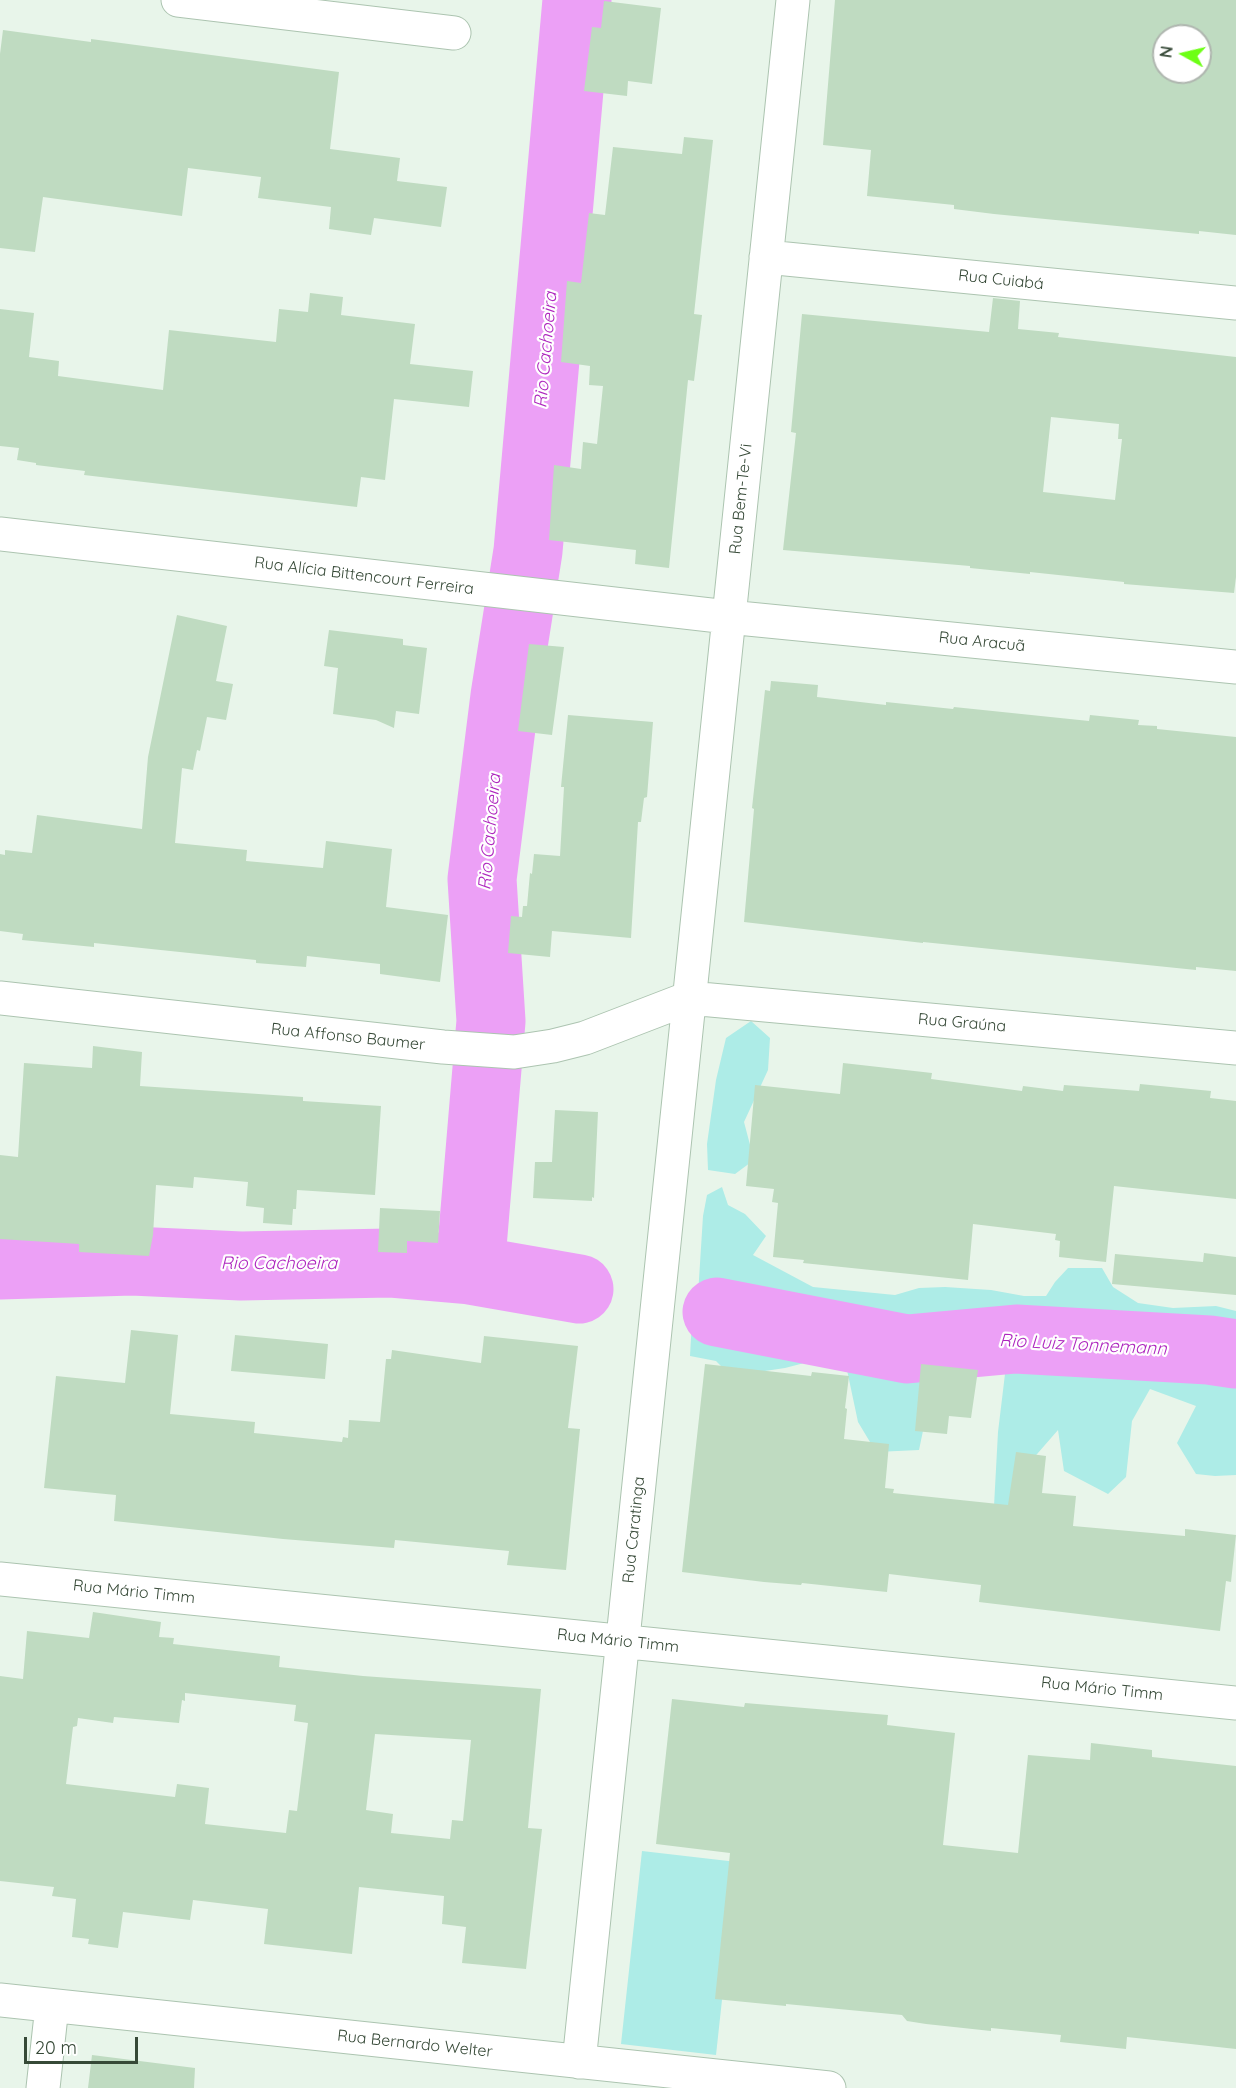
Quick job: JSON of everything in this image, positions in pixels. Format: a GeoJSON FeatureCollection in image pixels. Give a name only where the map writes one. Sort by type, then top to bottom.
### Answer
{"type":"FeatureCollection","features":[{"type":"Feature","properties":{"kind":"street"},"geometry":{"type":"LineString","coordinates":[[178,0],[454,33]]}},
{"type":"Feature","properties":{"kind":"street","name":"Rua Bem-Te-Vi"},"geometry":{"type":"LineString","coordinates":[[689,998],[793,0]]}},
{"type":"Feature","properties":{"kind":"street","name":"Rua Cuiabá"},"geometry":{"type":"LineString","coordinates":[[766,257],[1236,303]]}},
{"type":"Feature","properties":{"kind":"street","name":"Rua Alícia Bittencourt Ferreira"},"geometry":{"type":"LineString","coordinates":[[0,534],[728,617]]}},
{"type":"Feature","properties":{"kind":"street","name":"Rua Aracuã"},"geometry":{"type":"LineString","coordinates":[[728,617],[1236,667]]}},
{"type":"Feature","properties":{"kind":"street","name":"Rua Affonso Baumer"},"geometry":{"type":"LineString","coordinates":[[0,998],[443,1047],[514,1052],[585,1038],[689,998]]}},
{"type":"Feature","properties":{"kind":"street","name":"Rua Graúna"},"geometry":{"type":"LineString","coordinates":[[689,998],[1236,1048]]}},
{"type":"Feature","properties":{"kind":"street","name":"Rua Caratinga"},"geometry":{"type":"LineString","coordinates":[[579,2062],[689,998]]}},
{"type":"Feature","properties":{"kind":"street","name":"Rua Mário Timm"},"geometry":{"type":"LineString","coordinates":[[0,1579],[1236,1703]]}},
{"type":"Feature","properties":{"kind":"street","name":"Rua Bernardo Welter"},"geometry":{"type":"LineString","coordinates":[[0,2000],[829,2088]]}},
{"type":"Feature","properties":{"kind":"street"},"geometry":{"type":"LineString","coordinates":[[43,2088],[52,2006]]}},
{"type":"Feature","properties":{"kind":"shaded area"},"geometry":{"type":"Polygon","coordinates":[[[751,1021],[770,1038],[768,1070],[744,1122],[754,1160],[735,1174],[708,1170],[707,1144],[716,1080],[726,1038],[751,1021]]]}},
{"type":"Feature","properties":{"kind":"shaded area"},"geometry":{"type":"Polygon","coordinates":[[[722,1187],[728,1205],[745,1214],[766,1236],[753,1255],[813,1287],[895,1295],[919,1288],[945,1287],[991,1290],[1024,1296],[1046,1296],[1068,1268],[1102,1268],[1113,1287],[1138,1303],[1173,1308],[1216,1306],[1236,1311],[1236,1344],[1084,1333],[1017,1332],[992,1341],[1062,1348],[1142,1350],[1236,1363],[1236,1475],[1196,1474],[1177,1443],[1196,1406],[1150,1389],[1132,1421],[1126,1477],[1108,1494],[1064,1471],[1058,1430],[1031,1461],[1033,1519],[994,1506],[998,1432],[1005,1374],[966,1372],[929,1402],[919,1450],[876,1452],[858,1422],[847,1370],[812,1361],[785,1368],[731,1376],[716,1361],[690,1356],[692,1320],[768,1325],[840,1335],[904,1357],[942,1351],[846,1325],[777,1315],[698,1295],[703,1216],[707,1195],[722,1187]]]}},
{"type":"Feature","properties":{"kind":"shaded area"},"geometry":{"type":"Polygon","coordinates":[[[642,1851],[737,1862],[716,2055],[621,2044],[642,1851]]]}},
{"type":"Feature","properties":{"kind":"building"},"geometry":{"type":"Polygon","coordinates":[[[835,0],[1236,0],[1236,235],[1199,231],[1199,234],[994,214],[954,209],[954,205],[867,196],[871,150],[823,145],[835,0]]]}},
{"type":"Feature","properties":{"kind":"building"},"geometry":{"type":"Polygon","coordinates":[[[604,1],[661,8],[652,84],[628,81],[627,96],[584,91],[592,27],[601,28],[604,1]]]}},
{"type":"Feature","properties":{"kind":"building"},"geometry":{"type":"Polygon","coordinates":[[[3,30],[91,42],[91,39],[339,72],[330,149],[400,158],[397,181],[447,187],[441,227],[374,218],[371,235],[329,229],[331,207],[258,198],[261,177],[188,168],[182,216],[43,197],[35,252],[0,248],[0,54],[3,30]]]}},
{"type":"Feature","properties":{"kind":"building"},"geometry":{"type":"Polygon","coordinates":[[[684,137],[713,140],[694,314],[702,315],[694,381],[688,380],[669,568],[635,564],[636,550],[549,540],[554,465],[581,469],[583,442],[597,444],[603,386],[589,385],[590,366],[561,362],[567,281],[581,283],[589,213],[605,215],[613,147],[682,154],[684,137]]]}},
{"type":"Feature","properties":{"kind":"building"},"geometry":{"type":"Polygon","coordinates":[[[310,293],[343,297],[341,315],[415,324],[410,364],[473,371],[469,407],[394,399],[385,480],[361,477],[357,507],[84,475],[85,471],[36,465],[36,463],[17,460],[19,448],[0,446],[0,309],[34,313],[29,357],[59,361],[58,376],[163,390],[169,330],[276,342],[279,309],[308,312],[310,293]]]}},
{"type":"Feature","properties":{"kind":"building"},"geometry":{"type":"Polygon","coordinates":[[[993,298],[1020,301],[1018,329],[1059,333],[1058,337],[1236,357],[1236,577],[1234,593],[1124,584],[1124,582],[1030,572],[1030,574],[970,568],[970,566],[783,550],[796,433],[791,432],[802,314],[989,332],[993,298]],[[1051,417],[1043,492],[1115,500],[1122,439],[1118,439],[1119,424],[1051,417]]]}},
{"type":"Feature","properties":{"kind":"building"},"geometry":{"type":"Polygon","coordinates":[[[177,615],[227,626],[216,681],[233,684],[226,720],[207,717],[200,751],[197,750],[193,770],[182,768],[175,843],[247,850],[246,861],[323,868],[326,841],[392,849],[386,907],[448,915],[440,982],[380,974],[380,964],[307,956],[306,967],[256,963],[256,960],[94,943],[94,947],[22,940],[23,934],[0,931],[0,854],[5,855],[5,850],[32,853],[37,815],[142,829],[148,757],[177,615]]]}},
{"type":"Feature","properties":{"kind":"building"},"geometry":{"type":"Polygon","coordinates":[[[329,630],[403,639],[403,645],[427,648],[419,714],[396,711],[394,728],[376,720],[333,714],[338,668],[324,666],[329,630]]]}},
{"type":"Feature","properties":{"kind":"building"},"geometry":{"type":"Polygon","coordinates":[[[529,644],[564,647],[552,735],[518,731],[529,644]]]}},
{"type":"Feature","properties":{"kind":"building"},"geometry":{"type":"Polygon","coordinates":[[[771,681],[818,685],[817,697],[886,705],[886,702],[953,709],[954,707],[1089,721],[1090,715],[1139,720],[1138,725],[1157,726],[1157,729],[1236,737],[1236,971],[1196,967],[1196,970],[923,943],[744,922],[754,809],[752,808],[765,690],[770,691],[771,681]]]}},
{"type":"Feature","properties":{"kind":"building"},"geometry":{"type":"Polygon","coordinates":[[[568,715],[653,722],[647,797],[644,798],[641,822],[638,822],[631,938],[552,931],[550,957],[508,953],[511,916],[522,917],[523,906],[527,906],[534,854],[560,856],[564,787],[561,787],[568,715]]]}},
{"type":"Feature","properties":{"kind":"building"},"geometry":{"type":"Polygon","coordinates":[[[93,1046],[142,1052],[140,1086],[303,1097],[303,1101],[381,1106],[375,1195],[297,1190],[292,1225],[263,1223],[264,1208],[246,1206],[248,1182],[194,1177],[193,1188],[156,1185],[153,1235],[149,1256],[79,1252],[79,1244],[0,1239],[0,1155],[18,1157],[24,1063],[92,1068],[93,1046]]]}},
{"type":"Feature","properties":{"kind":"building"},"geometry":{"type":"Polygon","coordinates":[[[843,1063],[932,1073],[931,1079],[1022,1091],[1023,1086],[1063,1091],[1064,1085],[1139,1091],[1140,1084],[1211,1091],[1210,1098],[1236,1101],[1236,1199],[1114,1186],[1106,1262],[1059,1257],[1060,1241],[1055,1240],[1056,1234],[973,1224],[968,1280],[803,1263],[804,1260],[773,1257],[778,1203],[772,1202],[774,1189],[746,1186],[755,1085],[840,1094],[843,1063]]]}},
{"type":"Feature","properties":{"kind":"building"},"geometry":{"type":"Polygon","coordinates":[[[555,1110],[598,1112],[592,1201],[533,1198],[535,1162],[552,1162],[555,1110]]]}},
{"type":"Feature","properties":{"kind":"building"},"geometry":{"type":"Polygon","coordinates":[[[380,1208],[440,1211],[438,1243],[407,1241],[407,1253],[378,1252],[380,1208]]]}},
{"type":"Feature","properties":{"kind":"building"},"geometry":{"type":"Polygon","coordinates":[[[1204,1253],[1236,1257],[1236,1295],[1112,1284],[1115,1254],[1203,1262],[1204,1253]]]}},
{"type":"Feature","properties":{"kind":"building"},"geometry":{"type":"Polygon","coordinates":[[[131,1330],[178,1335],[170,1414],[255,1422],[254,1433],[342,1442],[343,1437],[348,1438],[349,1420],[380,1422],[386,1359],[391,1359],[392,1350],[481,1363],[484,1336],[578,1346],[568,1428],[580,1429],[566,1570],[507,1565],[509,1551],[395,1540],[394,1548],[114,1521],[116,1495],[44,1488],[56,1376],[125,1383],[131,1330]]]}},
{"type":"Feature","properties":{"kind":"building"},"geometry":{"type":"Polygon","coordinates":[[[235,1335],[328,1344],[325,1379],[231,1371],[235,1335]]]}},
{"type":"Feature","properties":{"kind":"building"},"geometry":{"type":"Polygon","coordinates":[[[705,1364],[811,1376],[812,1372],[849,1376],[844,1439],[889,1444],[885,1488],[894,1489],[893,1493],[1008,1505],[1016,1452],[1046,1456],[1042,1493],[1076,1496],[1073,1526],[1185,1536],[1185,1529],[1236,1535],[1231,1582],[1226,1581],[1220,1631],[979,1602],[981,1585],[889,1574],[887,1592],[802,1583],[801,1585],[764,1582],[682,1572],[705,1364]]]}},
{"type":"Feature","properties":{"kind":"building"},"geometry":{"type":"Polygon","coordinates":[[[921,1364],[978,1370],[971,1418],[949,1416],[947,1434],[915,1431],[921,1364]]]}},
{"type":"Feature","properties":{"kind":"building"},"geometry":{"type":"Polygon","coordinates":[[[93,1612],[161,1622],[159,1637],[174,1638],[173,1644],[280,1656],[279,1667],[363,1676],[541,1689],[528,1828],[542,1829],[526,1969],[462,1963],[466,1927],[442,1924],[444,1896],[359,1887],[352,1954],[264,1944],[268,1909],[193,1900],[190,1920],[123,1912],[118,1948],[88,1944],[89,1939],[72,1937],[76,1899],[52,1896],[54,1887],[0,1881],[0,1676],[23,1679],[27,1631],[89,1638],[93,1612]],[[185,1693],[179,1723],[114,1717],[113,1723],[78,1718],[77,1726],[73,1727],[66,1784],[175,1797],[177,1784],[209,1788],[205,1824],[286,1833],[289,1810],[297,1811],[308,1723],[294,1721],[296,1705],[185,1693]],[[375,1734],[366,1810],[393,1814],[391,1833],[450,1839],[452,1820],[463,1821],[471,1740],[375,1734]]]}},
{"type":"Feature","properties":{"kind":"building"},"geometry":{"type":"Polygon","coordinates":[[[672,1699],[744,1707],[745,1703],[888,1715],[887,1725],[955,1733],[943,1845],[1018,1853],[1028,1755],[1090,1760],[1091,1743],[1152,1750],[1152,1757],[1236,1766],[1236,2049],[1127,2037],[1126,2049],[1060,2042],[1061,2035],[926,2024],[907,2021],[902,2015],[715,1999],[730,1853],[656,1844],[672,1699]]]}},
{"type":"Feature","properties":{"kind":"building"},"geometry":{"type":"Polygon","coordinates":[[[92,2055],[195,2068],[194,2088],[88,2088],[92,2055]]]}},
{"type":"Feature","properties":{"kind":"waterway","name":"Rio Cachoeira"},"geometry":{"type":"LineString","coordinates":[[0,1265],[132,1261],[241,1266],[389,1263],[470,1270],[491,1021],[482,879],[505,696],[528,551],[577,0]]}},
{"type":"Feature","properties":{"kind":"waterway","name":"Rio Luiz Tonnemann"},"geometry":{"type":"LineString","coordinates":[[470,1270],[579,1289]]}},
{"type":"Feature","properties":{"kind":"waterway","name":"Rio Luiz Tonnemann"},"geometry":{"type":"LineString","coordinates":[[717,1312],[907,1349],[1016,1339],[1209,1350],[1236,1354]]}}]}
